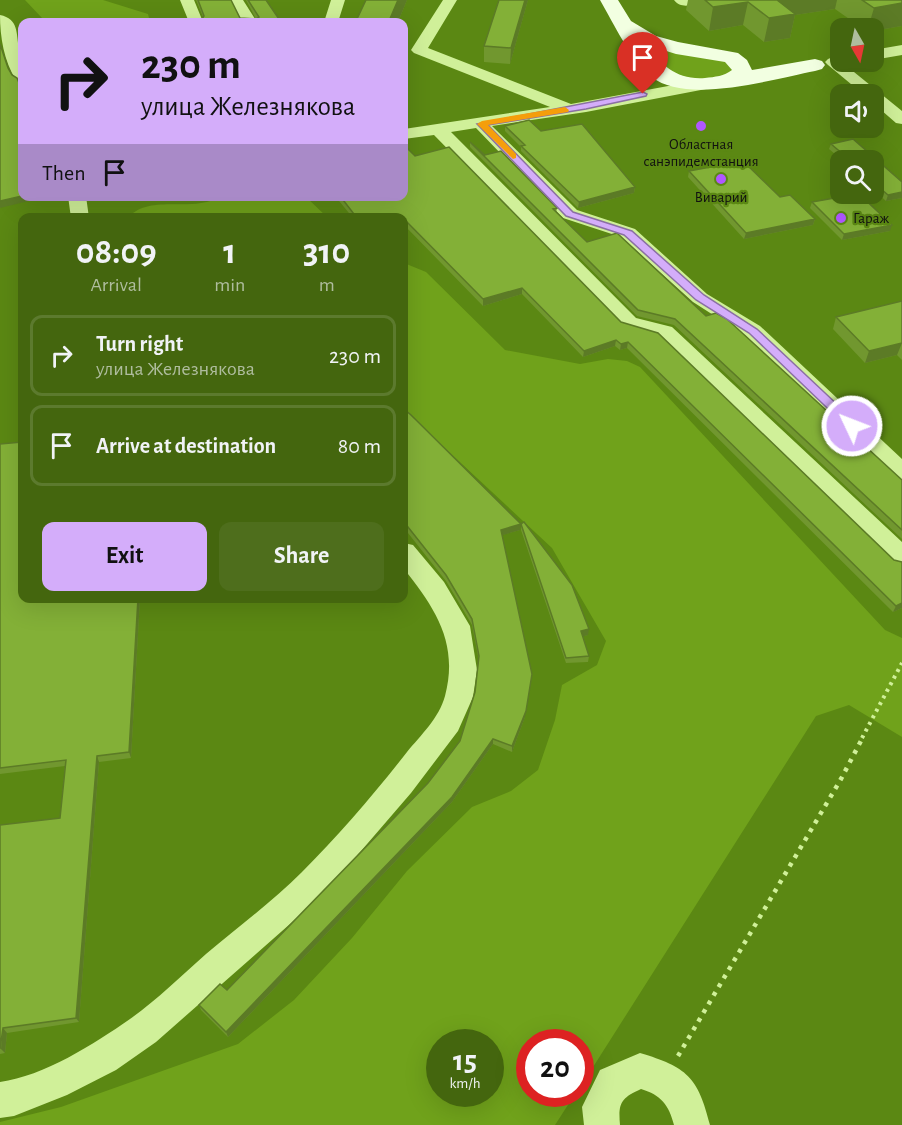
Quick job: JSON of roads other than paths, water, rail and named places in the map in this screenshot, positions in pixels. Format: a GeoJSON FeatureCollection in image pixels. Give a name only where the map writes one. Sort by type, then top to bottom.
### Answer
{"type":"FeatureCollection","features":[{"type":"Feature","properties":{"kind":"main road"},"geometry":{"type":"LineString","coordinates":[[609,0],[654,66],[670,80],[706,84],[829,63]]}},
{"type":"Feature","properties":{"kind":"main road"},"geometry":{"type":"LineString","coordinates":[[624,25],[649,40],[676,48],[774,63],[829,63]]}},
{"type":"Feature","properties":{"kind":"main road"},"geometry":{"type":"LineString","coordinates":[[654,66],[652,54],[658,50],[676,48]]}},
{"type":"Feature","properties":{"kind":"main road"},"geometry":{"type":"LineString","coordinates":[[728,81],[739,75],[742,70],[740,64],[731,57]]}},
{"type":"Feature","properties":{"kind":"street"},"geometry":{"type":"LineString","coordinates":[[187,0],[194,18]]}},
{"type":"Feature","properties":{"kind":"street"},"geometry":{"type":"LineString","coordinates":[[236,0],[247,18]]}},
{"type":"Feature","properties":{"kind":"street"},"geometry":{"type":"LineString","coordinates":[[332,18],[338,0]]}},
{"type":"Feature","properties":{"kind":"street"},"geometry":{"type":"LineString","coordinates":[[450,0],[411,49],[569,109]]}},
{"type":"Feature","properties":{"kind":"street"},"geometry":{"type":"LineString","coordinates":[[681,0],[683,2],[696,0]]}},
{"type":"Feature","properties":{"kind":"street"},"geometry":{"type":"LineString","coordinates":[[0,19],[9,28],[12,37],[11,51],[18,68]]}},
{"type":"Feature","properties":{"kind":"street"},"geometry":{"type":"LineString","coordinates":[[884,53],[902,50]]}},
{"type":"Feature","properties":{"kind":"street"},"geometry":{"type":"LineString","coordinates":[[829,63],[858,84]]}},
{"type":"Feature","properties":{"kind":"street"},"geometry":{"type":"LineString","coordinates":[[643,94],[653,89],[660,81],[654,66]]}},
{"type":"Feature","properties":{"kind":"street"},"geometry":{"type":"LineString","coordinates":[[408,134],[482,124],[706,84]]}},
{"type":"Feature","properties":{"kind":"street"},"geometry":{"type":"LineString","coordinates":[[884,104],[902,119]]}},
{"type":"Feature","properties":{"kind":"street"},"geometry":{"type":"LineString","coordinates":[[482,124],[570,214],[628,233],[700,298],[753,331],[902,473]]}},
{"type":"Feature","properties":{"kind":"street"},"geometry":{"type":"LineString","coordinates":[[439,130],[629,323],[665,332],[902,557]]}},
{"type":"Feature","properties":{"kind":"street"},"geometry":{"type":"LineString","coordinates":[[0,1100],[14,1098],[54,1082],[103,1057],[151,1024],[313,883],[400,784],[448,722],[459,697],[463,670],[457,626],[435,589],[408,557]]}},
{"type":"Feature","properties":{"kind":"street"},"geometry":{"type":"LineString","coordinates":[[602,1125],[600,1107],[612,1083],[640,1071],[664,1078],[686,1100],[692,1125]]}},
{"type":"Feature","properties":{"kind":"place","name":"Областная санэпидемстанция"},"geometry":{"type":"Point","coordinates":[701,126]}},
{"type":"Feature","properties":{"kind":"place","name":"Виварий"},"geometry":{"type":"Point","coordinates":[721,179]}},
{"type":"Feature","properties":{"kind":"place","name":"Гараж"},"geometry":{"type":"Point","coordinates":[841,218]}}]}
